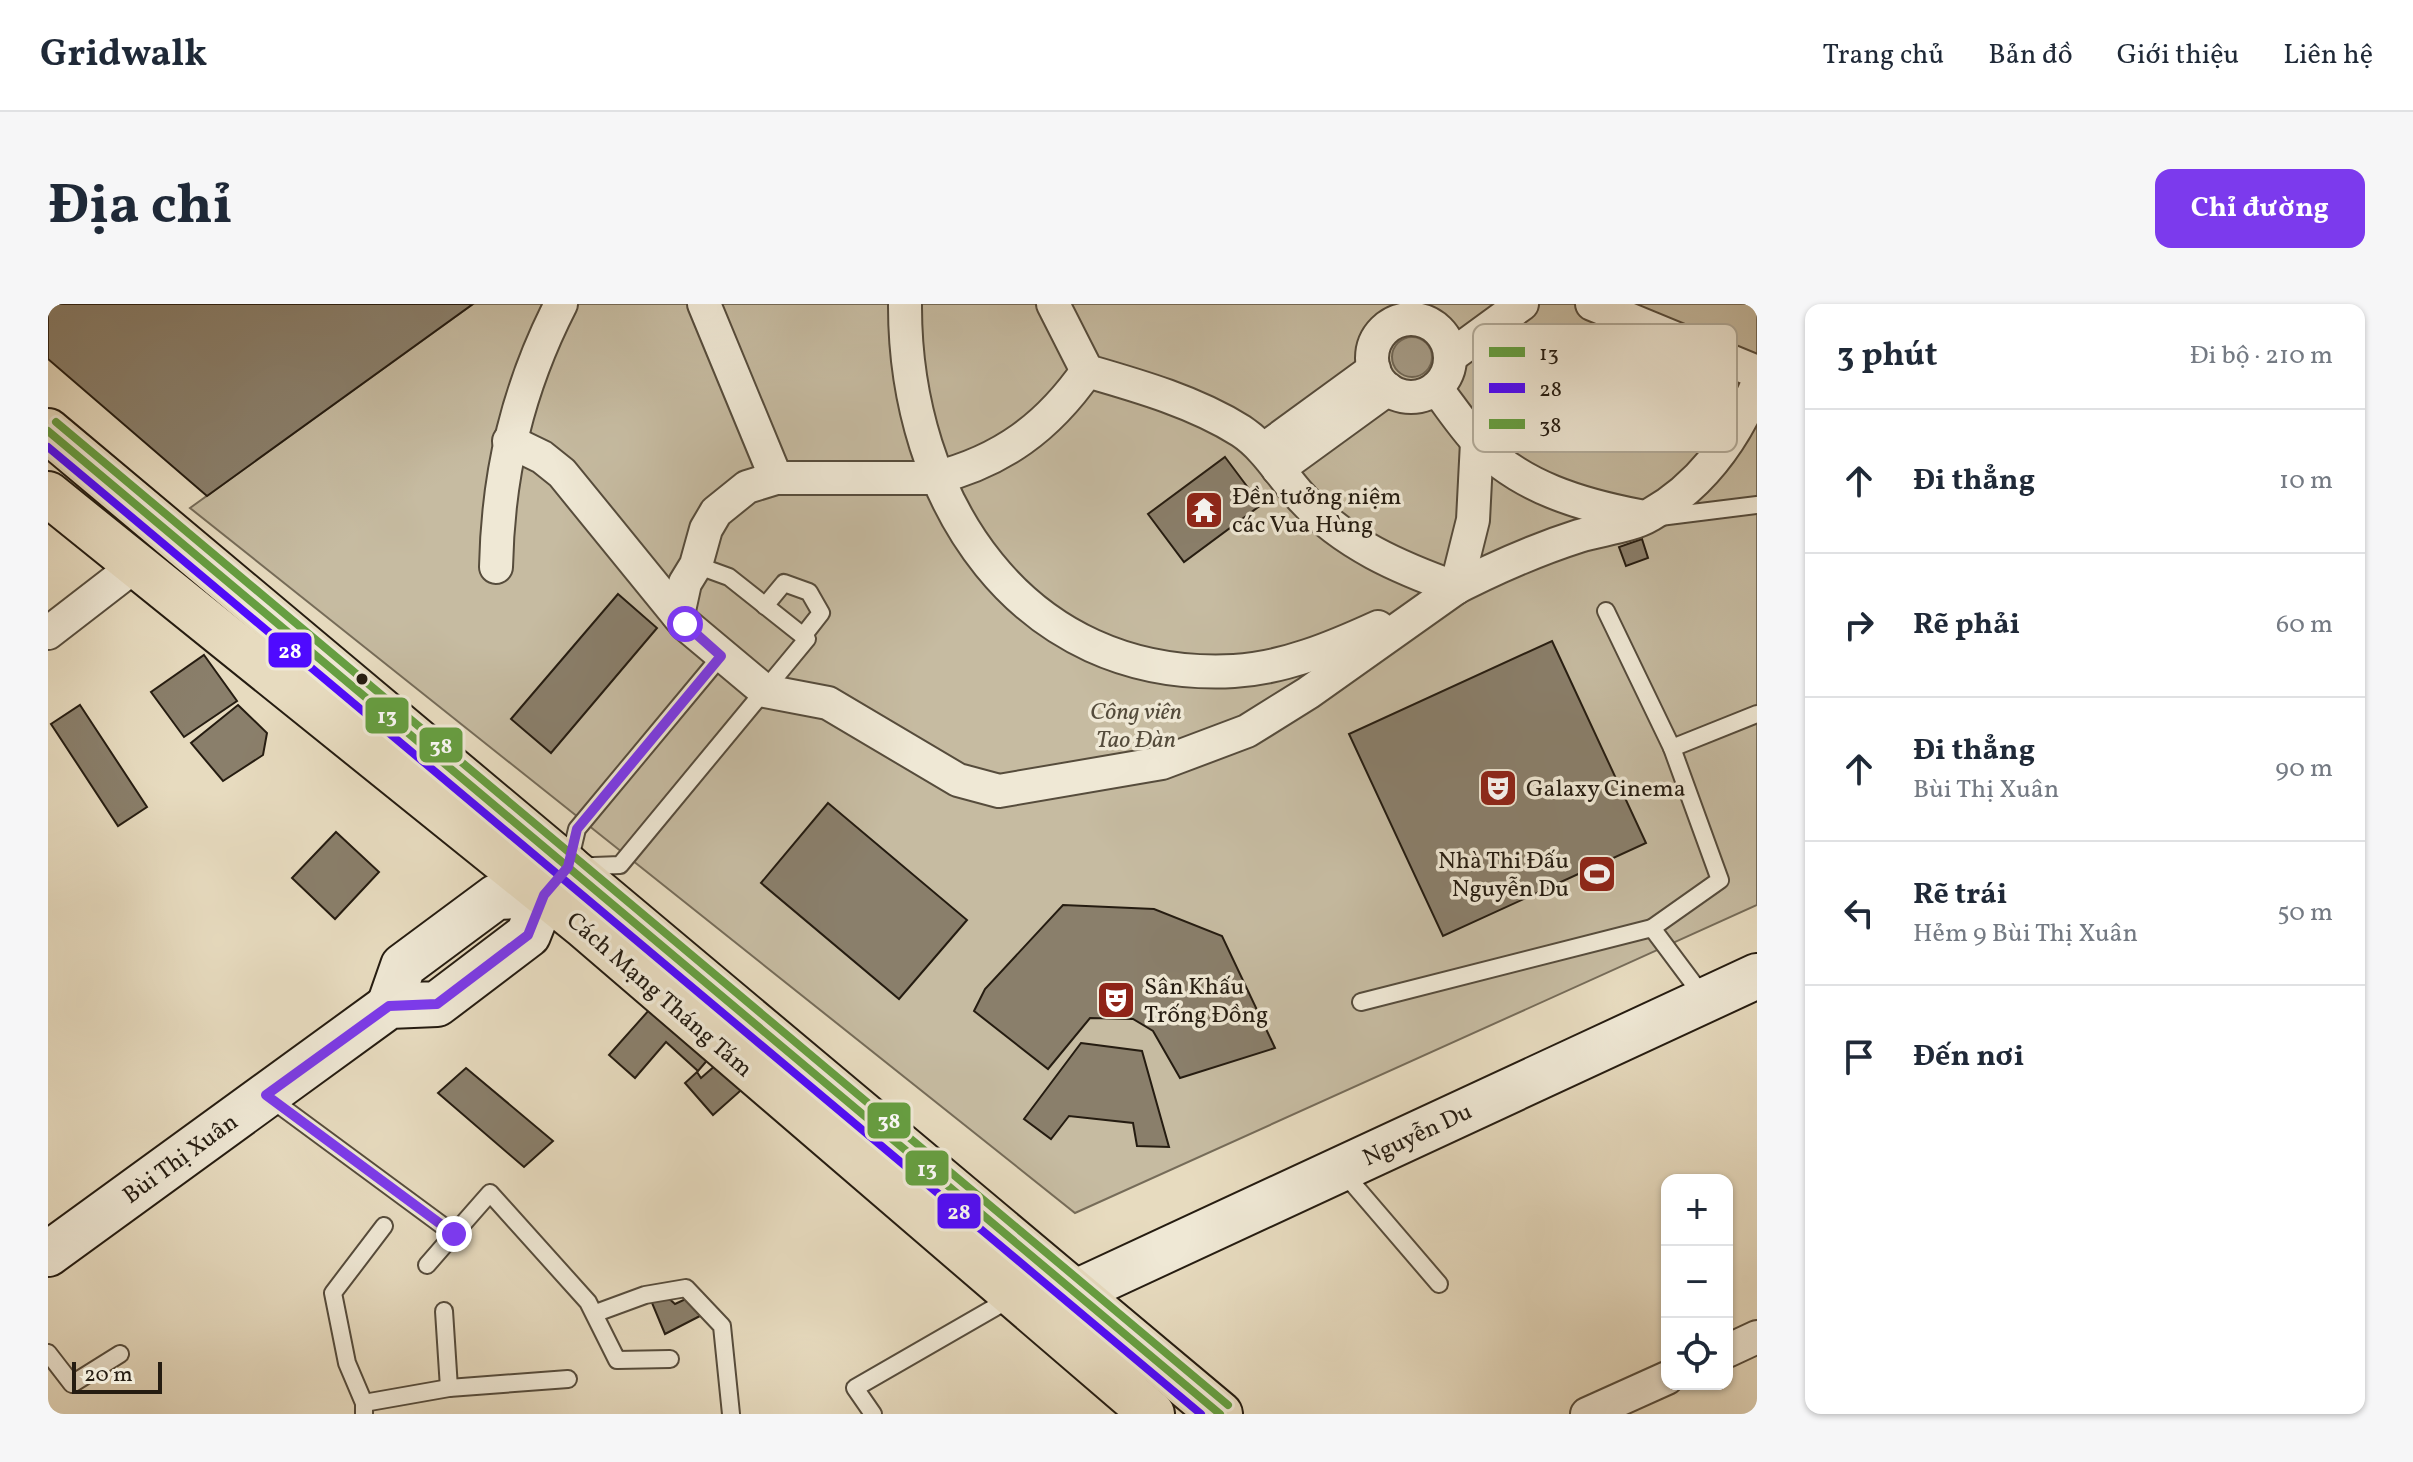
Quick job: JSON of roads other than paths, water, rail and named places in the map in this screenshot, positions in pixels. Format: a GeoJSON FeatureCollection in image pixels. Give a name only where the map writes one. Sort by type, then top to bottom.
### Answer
{"type":"FeatureCollection","features":[{"type":"Feature","properties":{"kind":"main road","name":"Cách Mạng Tháng Tám"},"geometry":{"type":"LineString","coordinates":[[48,431],[556,881],[1014,1296],[1152,1414]]}},
{"type":"Feature","properties":{"kind":"main road","name":"Cách Mạng Tháng Tám"},"geometry":{"type":"LineString","coordinates":[[48,494],[136,565],[556,881],[1076,1292],[1220,1414]]}},
{"type":"Feature","properties":{"kind":"street"},"geometry":{"type":"LineString","coordinates":[[496,567],[497,525],[509,441],[533,364],[561,304]]}},
{"type":"Feature","properties":{"kind":"street"},"geometry":{"type":"LineString","coordinates":[[704,304],[776,478]]}},
{"type":"Feature","properties":{"kind":"street"},"geometry":{"type":"LineString","coordinates":[[905,304],[905,335],[914,407],[935,478],[978,549],[1031,608],[1061,631],[1084,642],[1155,665],[1234,671],[1289,661],[1363,634],[1547,546],[1646,518],[1694,483],[1720,452]]}},
{"type":"Feature","properties":{"kind":"street"},"geometry":{"type":"LineString","coordinates":[[1053,304],[1087,371],[1210,415],[1243,432],[1271,460],[1303,500],[1346,537],[1397,565],[1456,588]]}},
{"type":"Feature","properties":{"kind":"street"},"geometry":{"type":"LineString","coordinates":[[1495,324],[1522,304]]}},
{"type":"Feature","properties":{"kind":"street"},"geometry":{"type":"LineString","coordinates":[[1592,304],[1641,324]]}},
{"type":"Feature","properties":{"kind":"street"},"geometry":{"type":"LineString","coordinates":[[1435,312],[1451,356],[1449,368],[1436,388],[1412,397],[1381,379],[1374,346],[1380,315],[1411,318],[1435,312]]}},
{"type":"Feature","properties":{"kind":"street"},"geometry":{"type":"LineString","coordinates":[[1451,356],[1473,340]]}},
{"type":"Feature","properties":{"kind":"street"},"geometry":{"type":"LineString","coordinates":[[1737,364],[1757,372]]}},
{"type":"Feature","properties":{"kind":"street"},"geometry":{"type":"LineString","coordinates":[[678,615],[685,583],[696,565],[699,547],[716,512],[747,487],[776,478],[935,478],[984,462],[1029,436],[1068,399],[1087,371]]}},
{"type":"Feature","properties":{"kind":"street"},"geometry":{"type":"LineString","coordinates":[[1271,460],[1381,379]]}},
{"type":"Feature","properties":{"kind":"street"},"geometry":{"type":"LineString","coordinates":[[1737,426],[1757,385]]}},
{"type":"Feature","properties":{"kind":"street"},"geometry":{"type":"LineString","coordinates":[[1436,388],[1473,437]]}},
{"type":"Feature","properties":{"kind":"street"},"geometry":{"type":"LineString","coordinates":[[509,441],[542,457],[562,473],[678,615],[721,656],[765,691],[828,703],[958,780],[984,788],[1016,790],[1162,763],[1247,731],[1308,693],[1456,588],[1473,520],[1476,452]]}},
{"type":"Feature","properties":{"kind":"street"},"geometry":{"type":"LineString","coordinates":[[1490,452],[1522,478],[1549,490],[1613,511],[1646,518]]}},
{"type":"Feature","properties":{"kind":"street"},"geometry":{"type":"LineString","coordinates":[[48,633],[136,565]]}},
{"type":"Feature","properties":{"kind":"street","name":"Bùi Thị Xuân"},"geometry":{"type":"LineString","coordinates":[[50,1247],[389,1006],[437,1004],[528,935],[556,881]]}},
{"type":"Feature","properties":{"kind":"street","name":"Nguyễn Du"},"geometry":{"type":"LineString","coordinates":[[1076,1292],[1756,979]]}},
{"type":"Feature","properties":{"kind":"street"},"geometry":{"type":"LineString","coordinates":[[1733,1348],[1757,1337]]}},
{"type":"Feature","properties":{"kind":"street"},"geometry":{"type":"LineString","coordinates":[[1587,1414],[1661,1381]]}},
{"type":"Feature","properties":{"kind":"lane"},"geometry":{"type":"LineString","coordinates":[[1646,518],[1757,505]]}},
{"type":"Feature","properties":{"kind":"lane"},"geometry":{"type":"LineString","coordinates":[[556,881],[620,865],[807,639],[729,577],[696,565]]}},
{"type":"Feature","properties":{"kind":"lane"},"geometry":{"type":"LineString","coordinates":[[765,606],[784,583],[809,592],[821,613],[803,636]]}},
{"type":"Feature","properties":{"kind":"lane"},"geometry":{"type":"LineString","coordinates":[[1361,1002],[1652,928],[1720,880],[1672,748],[1606,611]]}},
{"type":"Feature","properties":{"kind":"lane"},"geometry":{"type":"LineString","coordinates":[[556,881],[577,829],[721,656]]}},
{"type":"Feature","properties":{"kind":"lane"},"geometry":{"type":"LineString","coordinates":[[1672,748],[1757,714]]}},
{"type":"Feature","properties":{"kind":"lane"},"geometry":{"type":"LineString","coordinates":[[1652,928],[1705,1000]]}},
{"type":"Feature","properties":{"kind":"lane"},"geometry":{"type":"LineString","coordinates":[[266,1095],[454,1234]]}},
{"type":"Feature","properties":{"kind":"lane"},"geometry":{"type":"LineString","coordinates":[[1341,1170],[1439,1284]]}},
{"type":"Feature","properties":{"kind":"lane"},"geometry":{"type":"LineString","coordinates":[[427,1265],[490,1193],[596,1313],[617,1360],[670,1359]]}},
{"type":"Feature","properties":{"kind":"lane"},"geometry":{"type":"LineString","coordinates":[[384,1226],[333,1293],[347,1363],[364,1409],[449,1388],[568,1379]]}},
{"type":"Feature","properties":{"kind":"lane"},"geometry":{"type":"LineString","coordinates":[[596,1313],[645,1295],[686,1288],[722,1326],[731,1414]]}},
{"type":"Feature","properties":{"kind":"lane"},"geometry":{"type":"LineString","coordinates":[[873,1414],[855,1388],[1014,1296]]}},
{"type":"Feature","properties":{"kind":"lane"},"geometry":{"type":"LineString","coordinates":[[444,1311],[449,1388]]}},
{"type":"Feature","properties":{"kind":"lane"},"geometry":{"type":"LineString","coordinates":[[48,1353],[72,1384],[120,1354]]}},
{"type":"Feature","properties":{"kind":"place","name":"Đền tưởng niệm các Vua Hùng"},"geometry":{"type":"Point","coordinates":[1204,510]}},
{"type":"Feature","properties":{"kind":"place","name":"Galaxy Cinema"},"geometry":{"type":"Point","coordinates":[1498,788]}},
{"type":"Feature","properties":{"kind":"place","name":"Nhà Thi Đấu Nguyễn Du"},"geometry":{"type":"Point","coordinates":[1597,874]}},
{"type":"Feature","properties":{"kind":"place","name":"Sân Khấu Trống Đồng"},"geometry":{"type":"Point","coordinates":[1116,1000]}},
{"type":"Feature","properties":{"kind":"park label","name":"Công viên Tao Đàn"},"geometry":{"type":"Point","coordinates":[1136,725]}}]}
